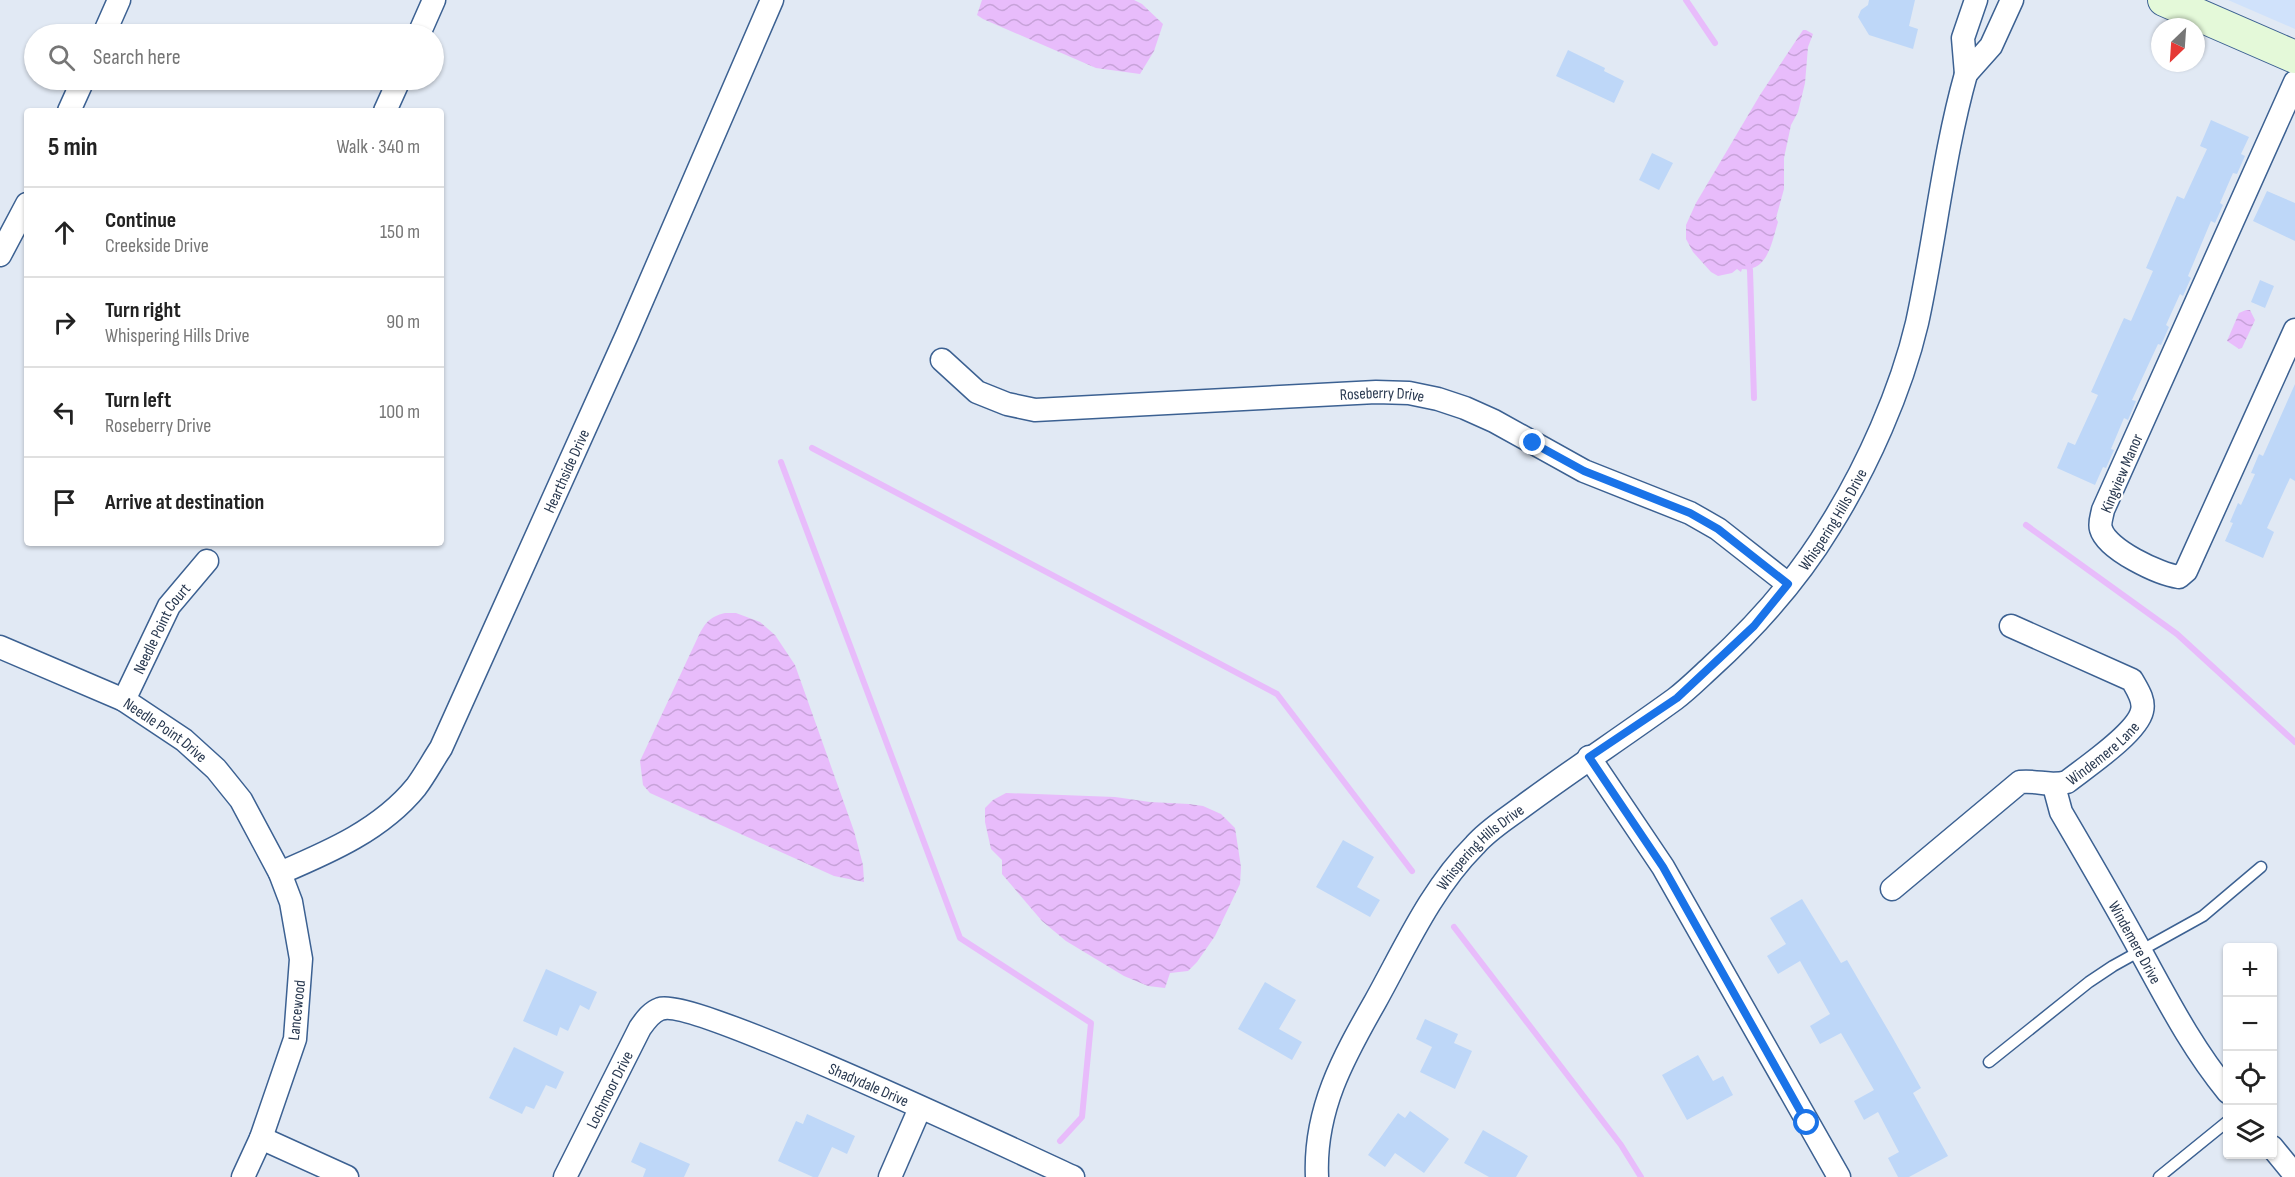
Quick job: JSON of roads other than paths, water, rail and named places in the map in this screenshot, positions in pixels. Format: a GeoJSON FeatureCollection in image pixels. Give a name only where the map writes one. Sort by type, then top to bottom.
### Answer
{"type":"FeatureCollection","features":[{"type":"Feature","properties":{"kind":"street"},"geometry":{"type":"LineString","coordinates":[[108,24],[119,0]]}},
{"type":"Feature","properties":{"kind":"street"},"geometry":{"type":"LineString","coordinates":[[423,24],[434,0]]}},
{"type":"Feature","properties":{"kind":"street","name":"Hearthside Drive"},"geometry":{"type":"LineString","coordinates":[[280,873],[349,842],[382,819],[416,787],[441,748],[627,335],[772,0]]}},
{"type":"Feature","properties":{"kind":"street","name":"Whispering Hills Drive"},"geometry":{"type":"LineString","coordinates":[[1317,1177],[1316,1160],[1321,1122],[1330,1089],[1344,1055],[1428,906],[1453,868],[1478,841],[1589,757],[1677,698],[1754,626],[1829,528],[1846,498],[1872,448],[1890,405],[1916,325],[1954,116],[1966,74],[1963,38],[1976,0]]}},
{"type":"Feature","properties":{"kind":"street","name":"Whispering Hills Drive"},"geometry":{"type":"LineString","coordinates":[[1966,74],[1991,46],[2012,0]]}},
{"type":"Feature","properties":{"kind":"street"},"geometry":{"type":"LineString","coordinates":[[2166,0],[2295,57]]}},
{"type":"Feature","properties":{"kind":"street","name":"Kingview Manor"},"geometry":{"type":"LineString","coordinates":[[2295,82],[2103,510],[2100,528],[2106,538],[2135,560],[2167,575],[2179,577],[2186,571],[2295,330]]}},
{"type":"Feature","properties":{"kind":"street"},"geometry":{"type":"LineString","coordinates":[[70,108],[78,90]]}},
{"type":"Feature","properties":{"kind":"street"},"geometry":{"type":"LineString","coordinates":[[386,108],[394,90]]}},
{"type":"Feature","properties":{"kind":"street"},"geometry":{"type":"LineString","coordinates":[[0,255],[24,210]]}},
{"type":"Feature","properties":{"kind":"street","name":"Roseberry Drive"},"geometry":{"type":"LineString","coordinates":[[942,360],[976,392],[1007,404],[1035,410],[1376,392],[1408,393],[1438,399],[1494,422],[1584,471],[1690,513],[1718,529],[1788,584]]}},
{"type":"Feature","properties":{"kind":"street","name":"Needle Point Court"},"geometry":{"type":"LineString","coordinates":[[124,700],[169,606],[207,561]]}},
{"type":"Feature","properties":{"kind":"street","name":"Windemere Lane"},"geometry":{"type":"LineString","coordinates":[[1892,889],[2020,782],[2030,781],[2054,786],[2067,782],[2137,724],[2143,708],[2141,694],[2132,680],[2011,626]]}},
{"type":"Feature","properties":{"kind":"street","name":"Needle Point Drive"},"geometry":{"type":"LineString","coordinates":[[0,646],[124,700],[184,740],[216,769],[240,800],[280,873]]}},
{"type":"Feature","properties":{"kind":"street"},"geometry":{"type":"LineString","coordinates":[[1589,757],[1663,867],[1839,1177]]}},
{"type":"Feature","properties":{"kind":"street","name":"Windemere Drive"},"geometry":{"type":"LineString","coordinates":[[2054,786],[2061,812],[2177,1020],[2195,1049],[2223,1085]]}},
{"type":"Feature","properties":{"kind":"street","name":"Lancewood"},"geometry":{"type":"LineString","coordinates":[[243,1177],[261,1138],[295,1039],[301,958],[291,903],[280,873]]}},
{"type":"Feature","properties":{"kind":"street","name":"Shadydale Drive"},"geometry":{"type":"LineString","coordinates":[[660,1008],[685,1011],[812,1059],[1073,1177]]}},
{"type":"Feature","properties":{"kind":"street","name":"Lochmoor Drive"},"geometry":{"type":"LineString","coordinates":[[565,1177],[640,1028],[648,1017],[660,1008]]}},
{"type":"Feature","properties":{"kind":"street"},"geometry":{"type":"LineString","coordinates":[[890,1177],[920,1108]]}},
{"type":"Feature","properties":{"kind":"street"},"geometry":{"type":"LineString","coordinates":[[261,1138],[347,1177]]}},
{"type":"Feature","properties":{"kind":"street"},"geometry":{"type":"LineString","coordinates":[[2277,1154],[2295,1175]]}},
{"type":"Feature","properties":{"kind":"lane"},"geometry":{"type":"LineString","coordinates":[[1989,1062],[2089,982],[2113,966],[2203,916],[2261,867]]}},
{"type":"Feature","properties":{"kind":"lane"},"geometry":{"type":"LineString","coordinates":[[2159,1177],[2223,1125]]}},
{"type":"Feature","properties":{"kind":"water"},"geometry":{"type":"Polygon","coordinates":[[[982,0],[1134,0],[1142,4],[1163,24],[1154,51],[1140,74],[1096,68],[983,19],[977,15],[982,0]]]}},
{"type":"Feature","properties":{"kind":"water"},"geometry":{"type":"Polygon","coordinates":[[[1803,30],[1813,34],[1808,47],[1805,83],[1798,112],[1791,125],[1784,158],[1784,189],[1771,246],[1768,254],[1758,266],[1742,269],[1741,272],[1737,269],[1732,273],[1718,276],[1711,272],[1693,252],[1686,239],[1686,225],[1696,203],[1760,95],[1803,30]]]}},
{"type":"Feature","properties":{"kind":"water"},"geometry":{"type":"Polygon","coordinates":[[[2250,310],[2255,320],[2242,348],[2239,349],[2227,341],[2239,313],[2250,310]]]}},
{"type":"Feature","properties":{"kind":"water"},"geometry":{"type":"Polygon","coordinates":[[[725,613],[736,613],[760,622],[775,635],[795,665],[854,831],[863,865],[864,882],[834,876],[650,793],[643,785],[640,761],[698,637],[708,621],[725,613]]]}},
{"type":"Feature","properties":{"kind":"water"},"geometry":{"type":"Polygon","coordinates":[[[1006,793],[1115,797],[1189,804],[1203,806],[1221,814],[1235,828],[1241,867],[1240,884],[1215,936],[1197,962],[1188,971],[1170,973],[1165,988],[1148,986],[1124,976],[1066,941],[1042,921],[1002,874],[1002,860],[991,849],[985,822],[985,808],[993,800],[1006,793]]]}},
{"type":"Feature","properties":{"kind":"waterway"},"geometry":{"type":"LineString","coordinates":[[1686,0],[1715,43]]}},
{"type":"Feature","properties":{"kind":"waterway"},"geometry":{"type":"LineString","coordinates":[[1748,264],[1754,398]]}},
{"type":"Feature","properties":{"kind":"waterway"},"geometry":{"type":"LineString","coordinates":[[812,448],[1277,694],[1412,871]]}},
{"type":"Feature","properties":{"kind":"waterway"},"geometry":{"type":"LineString","coordinates":[[781,462],[960,938],[1091,1023],[1082,1117],[1060,1141]]}},
{"type":"Feature","properties":{"kind":"waterway"},"geometry":{"type":"LineString","coordinates":[[2026,525],[2177,634],[2295,742]]}},
{"type":"Feature","properties":{"kind":"waterway"},"geometry":{"type":"LineString","coordinates":[[1454,927],[1621,1145],[1641,1177]]}}]}
